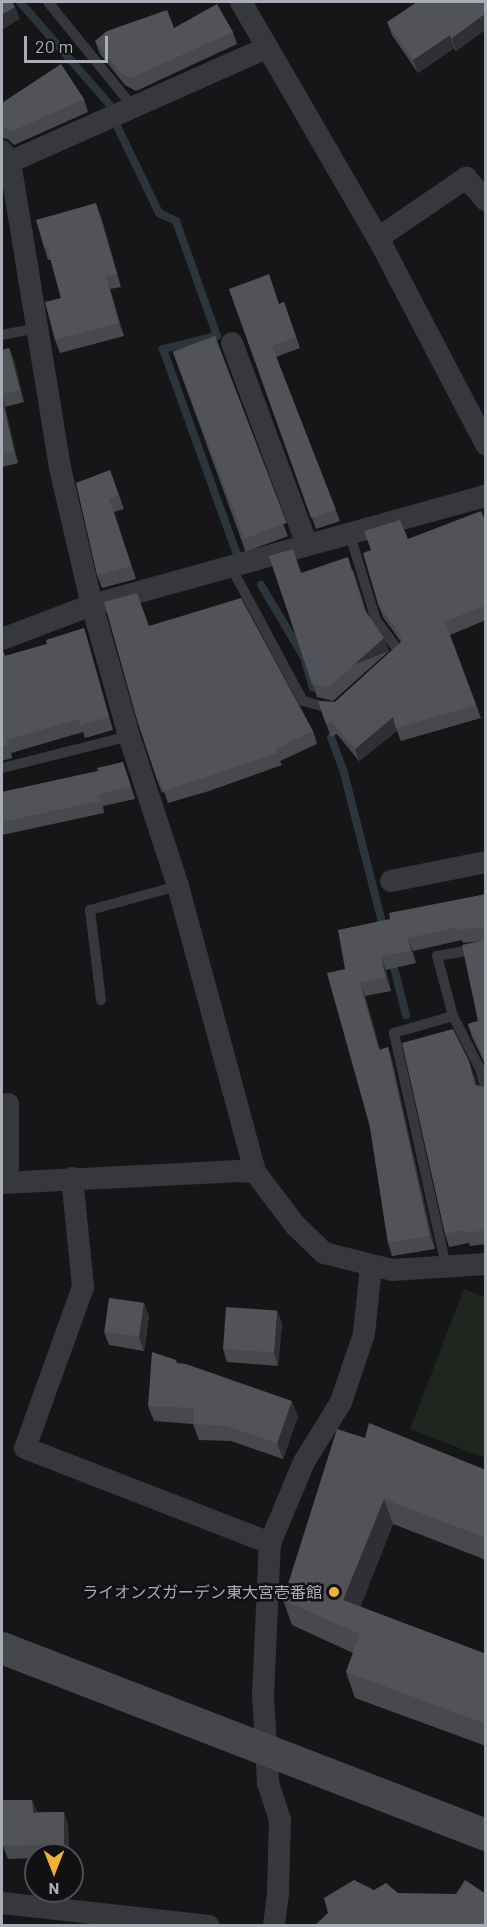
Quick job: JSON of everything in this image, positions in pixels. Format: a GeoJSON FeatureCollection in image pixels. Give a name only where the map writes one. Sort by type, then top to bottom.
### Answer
{"type":"FeatureCollection","features":[{"type":"Feature","properties":{"kind":"street"},"geometry":{"type":"LineString","coordinates":[[241,2],[378,238],[486,445]]}},
{"type":"Feature","properties":{"kind":"street"},"geometry":{"type":"LineString","coordinates":[[267,47],[133,107],[6,157],[60,468],[92,605],[129,736],[178,886],[255,1172],[295,1226],[324,1253],[392,1270],[486,1264]]}},
{"type":"Feature","properties":{"kind":"street"},"geometry":{"type":"LineString","coordinates":[[378,238],[466,178],[486,200]]}},
{"type":"Feature","properties":{"kind":"street"},"geometry":{"type":"LineString","coordinates":[[232,343],[307,545]]}},
{"type":"Feature","properties":{"kind":"street"},"geometry":{"type":"LineString","coordinates":[[2,639],[92,605],[486,496]]}},
{"type":"Feature","properties":{"kind":"street"},"geometry":{"type":"LineString","coordinates":[[391,881],[486,862]]}},
{"type":"Feature","properties":{"kind":"street"},"geometry":{"type":"LineString","coordinates":[[8,1104],[5,1182],[255,1172]]}},
{"type":"Feature","properties":{"kind":"street"},"geometry":{"type":"LineString","coordinates":[[72,1178],[83,1287],[25,1448],[270,1542]]}},
{"type":"Feature","properties":{"kind":"street"},"geometry":{"type":"LineString","coordinates":[[274,1926],[279,1891],[280,1820],[268,1782],[268,1750],[263,1695],[270,1542],[304,1461],[341,1402],[364,1334],[371,1266]]}},
{"type":"Feature","properties":{"kind":"street"},"geometry":{"type":"LineString","coordinates":[[2,1648],[486,1835]]}},
{"type":"Feature","properties":{"kind":"street"},"geometry":{"type":"LineString","coordinates":[[2,1902],[209,1926]]}},
{"type":"Feature","properties":{"kind":"lane"},"geometry":{"type":"LineString","coordinates":[[48,2],[133,107]]}},
{"type":"Feature","properties":{"kind":"lane"},"geometry":{"type":"LineString","coordinates":[[2,335],[37,328]]}},
{"type":"Feature","properties":{"kind":"lane"},"geometry":{"type":"LineString","coordinates":[[350,535],[376,620],[399,652],[383,666]]}},
{"type":"Feature","properties":{"kind":"lane"},"geometry":{"type":"LineString","coordinates":[[231,567],[303,701],[335,709],[343,702]]}},
{"type":"Feature","properties":{"kind":"lane"},"geometry":{"type":"LineString","coordinates":[[2,768],[129,736]]}},
{"type":"Feature","properties":{"kind":"lane"},"geometry":{"type":"LineString","coordinates":[[100,1000],[90,910],[178,886]]}},
{"type":"Feature","properties":{"kind":"lane"},"geometry":{"type":"LineString","coordinates":[[485,947],[437,956],[453,1016],[481,1071],[486,1093]]}},
{"type":"Feature","properties":{"kind":"lane"},"geometry":{"type":"LineString","coordinates":[[446,1266],[394,1033],[453,1016]]}},
{"type":"Feature","properties":{"kind":"shaded area"},"geometry":{"type":"Polygon","coordinates":[[[464,1289],[485,1297],[485,1458],[410,1429],[464,1289]]]}},
{"type":"Feature","properties":{"kind":"building"},"geometry":{"type":"Polygon","coordinates":[[[2,2],[12,2],[15,7],[2,15],[2,2]]]}},
{"type":"Feature","properties":{"kind":"building"},"geometry":{"type":"Polygon","coordinates":[[[417,2],[486,2],[486,13],[452,38],[450,35],[413,60],[387,22],[417,2]]]}},
{"type":"Feature","properties":{"kind":"building"},"geometry":{"type":"Polygon","coordinates":[[[217,4],[233,32],[131,78],[120,72],[95,41],[107,31],[167,10],[174,28],[217,4]]]}},
{"type":"Feature","properties":{"kind":"building"},"geometry":{"type":"Polygon","coordinates":[[[61,64],[84,99],[10,132],[2,126],[2,103],[61,64]]]}},
{"type":"Feature","properties":{"kind":"building"},"geometry":{"type":"Polygon","coordinates":[[[96,203],[117,274],[106,276],[119,323],[55,340],[45,302],[61,298],[47,247],[44,247],[36,220],[96,203]]]}},
{"type":"Feature","properties":{"kind":"building"},"geometry":{"type":"Polygon","coordinates":[[[269,274],[279,304],[284,302],[296,337],[272,346],[336,510],[311,518],[229,289],[269,274]]]}},
{"type":"Feature","properties":{"kind":"building"},"geometry":{"type":"Polygon","coordinates":[[[215,336],[287,523],[245,539],[173,352],[215,336]]]}},
{"type":"Feature","properties":{"kind":"building"},"geometry":{"type":"Polygon","coordinates":[[[9,348],[20,390],[2,394],[2,350],[9,348]]]}},
{"type":"Feature","properties":{"kind":"building"},"geometry":{"type":"Polygon","coordinates":[[[2,400],[14,451],[2,454],[2,400]]]}},
{"type":"Feature","properties":{"kind":"building"},"geometry":{"type":"Polygon","coordinates":[[[110,470],[119,496],[109,499],[131,566],[97,575],[76,483],[110,470]]]}},
{"type":"Feature","properties":{"kind":"building"},"geometry":{"type":"Polygon","coordinates":[[[481,511],[486,523],[486,605],[445,622],[476,705],[396,728],[393,717],[355,749],[332,722],[326,724],[318,701],[335,702],[402,641],[378,604],[363,553],[371,550],[364,531],[400,520],[408,539],[481,511]]]}},
{"type":"Feature","properties":{"kind":"building"},"geometry":{"type":"Polygon","coordinates":[[[293,549],[301,573],[348,557],[364,610],[384,638],[328,688],[312,684],[269,556],[293,549]]]}},
{"type":"Feature","properties":{"kind":"building"},"geometry":{"type":"Polygon","coordinates":[[[137,593],[149,626],[241,598],[313,731],[276,749],[277,753],[163,791],[160,779],[157,780],[137,720],[104,602],[137,593]]]}},
{"type":"Feature","properties":{"kind":"building"},"geometry":{"type":"Polygon","coordinates":[[[84,628],[109,717],[80,725],[79,719],[6,740],[8,745],[2,747],[2,651],[5,656],[47,644],[46,640],[84,628]]]}},
{"type":"Feature","properties":{"kind":"building"},"geometry":{"type":"Polygon","coordinates":[[[123,762],[131,787],[99,794],[100,801],[2,822],[2,792],[98,771],[97,768],[123,762]]]}},
{"type":"Feature","properties":{"kind":"building"},"geometry":{"type":"Polygon","coordinates":[[[486,894],[486,930],[482,927],[458,930],[458,927],[408,938],[411,950],[381,957],[386,978],[360,983],[379,1050],[388,1047],[430,1236],[388,1243],[370,1127],[327,973],[345,969],[338,930],[390,919],[389,913],[486,894]]]}},
{"type":"Feature","properties":{"kind":"building"},"geometry":{"type":"Polygon","coordinates":[[[486,938],[486,1067],[468,1024],[478,1021],[462,945],[486,938]]]}},
{"type":"Feature","properties":{"kind":"building"},"geometry":{"type":"Polygon","coordinates":[[[453,1029],[469,1061],[475,1085],[482,1087],[486,1085],[486,1230],[465,1233],[465,1230],[445,1234],[402,1043],[453,1029]]]}},
{"type":"Feature","properties":{"kind":"building"},"geometry":{"type":"Polygon","coordinates":[[[109,1298],[144,1303],[139,1337],[104,1332],[109,1298]]]}},
{"type":"Feature","properties":{"kind":"building"},"geometry":{"type":"Polygon","coordinates":[[[226,1307],[277,1311],[274,1352],[223,1349],[226,1307]]]}},
{"type":"Feature","properties":{"kind":"building"},"geometry":{"type":"Polygon","coordinates":[[[152,1352],[176,1360],[176,1363],[186,1364],[292,1401],[277,1443],[226,1426],[193,1424],[194,1408],[148,1406],[152,1352]]]}},
{"type":"Feature","properties":{"kind":"building","name":"ライオンズガーデン東大宮壱番館"},"geometry":{"type":"Polygon","coordinates":[[[369,1423],[486,1470],[486,1538],[384,1499],[343,1600],[486,1654],[486,1724],[346,1672],[360,1634],[283,1600],[337,1429],[365,1438],[369,1423]]]}},
{"type":"Feature","properties":{"kind":"building"},"geometry":{"type":"Polygon","coordinates":[[[2,1800],[32,1800],[33,1813],[64,1812],[64,1843],[24,1843],[24,1845],[3,1846],[2,1800]]]}},
{"type":"Feature","properties":{"kind":"building"},"geometry":{"type":"Polygon","coordinates":[[[354,1880],[374,1890],[386,1883],[398,1893],[456,1894],[465,1880],[486,1894],[486,1926],[314,1926],[328,1913],[324,1898],[354,1880]]]}},
{"type":"Feature","properties":{"kind":"waterway"},"geometry":{"type":"LineString","coordinates":[[20,2],[109,104]]}},
{"type":"Feature","properties":{"kind":"waterway"},"geometry":{"type":"LineString","coordinates":[[117,126],[159,213],[176,221],[217,336],[163,349],[237,554]]}},
{"type":"Feature","properties":{"kind":"waterway"},"geometry":{"type":"LineString","coordinates":[[261,585],[304,657],[313,688]]}},
{"type":"Feature","properties":{"kind":"waterway"},"geometry":{"type":"LineString","coordinates":[[331,737],[344,773],[384,930]]}},
{"type":"Feature","properties":{"kind":"waterway"},"geometry":{"type":"LineString","coordinates":[[392,960],[406,1015]]}},
{"type":"Feature","properties":{"kind":"place","name":"ライオンズガーデン東大宮壱番館"},"geometry":{"type":"Point","coordinates":[334,1592]}}]}
